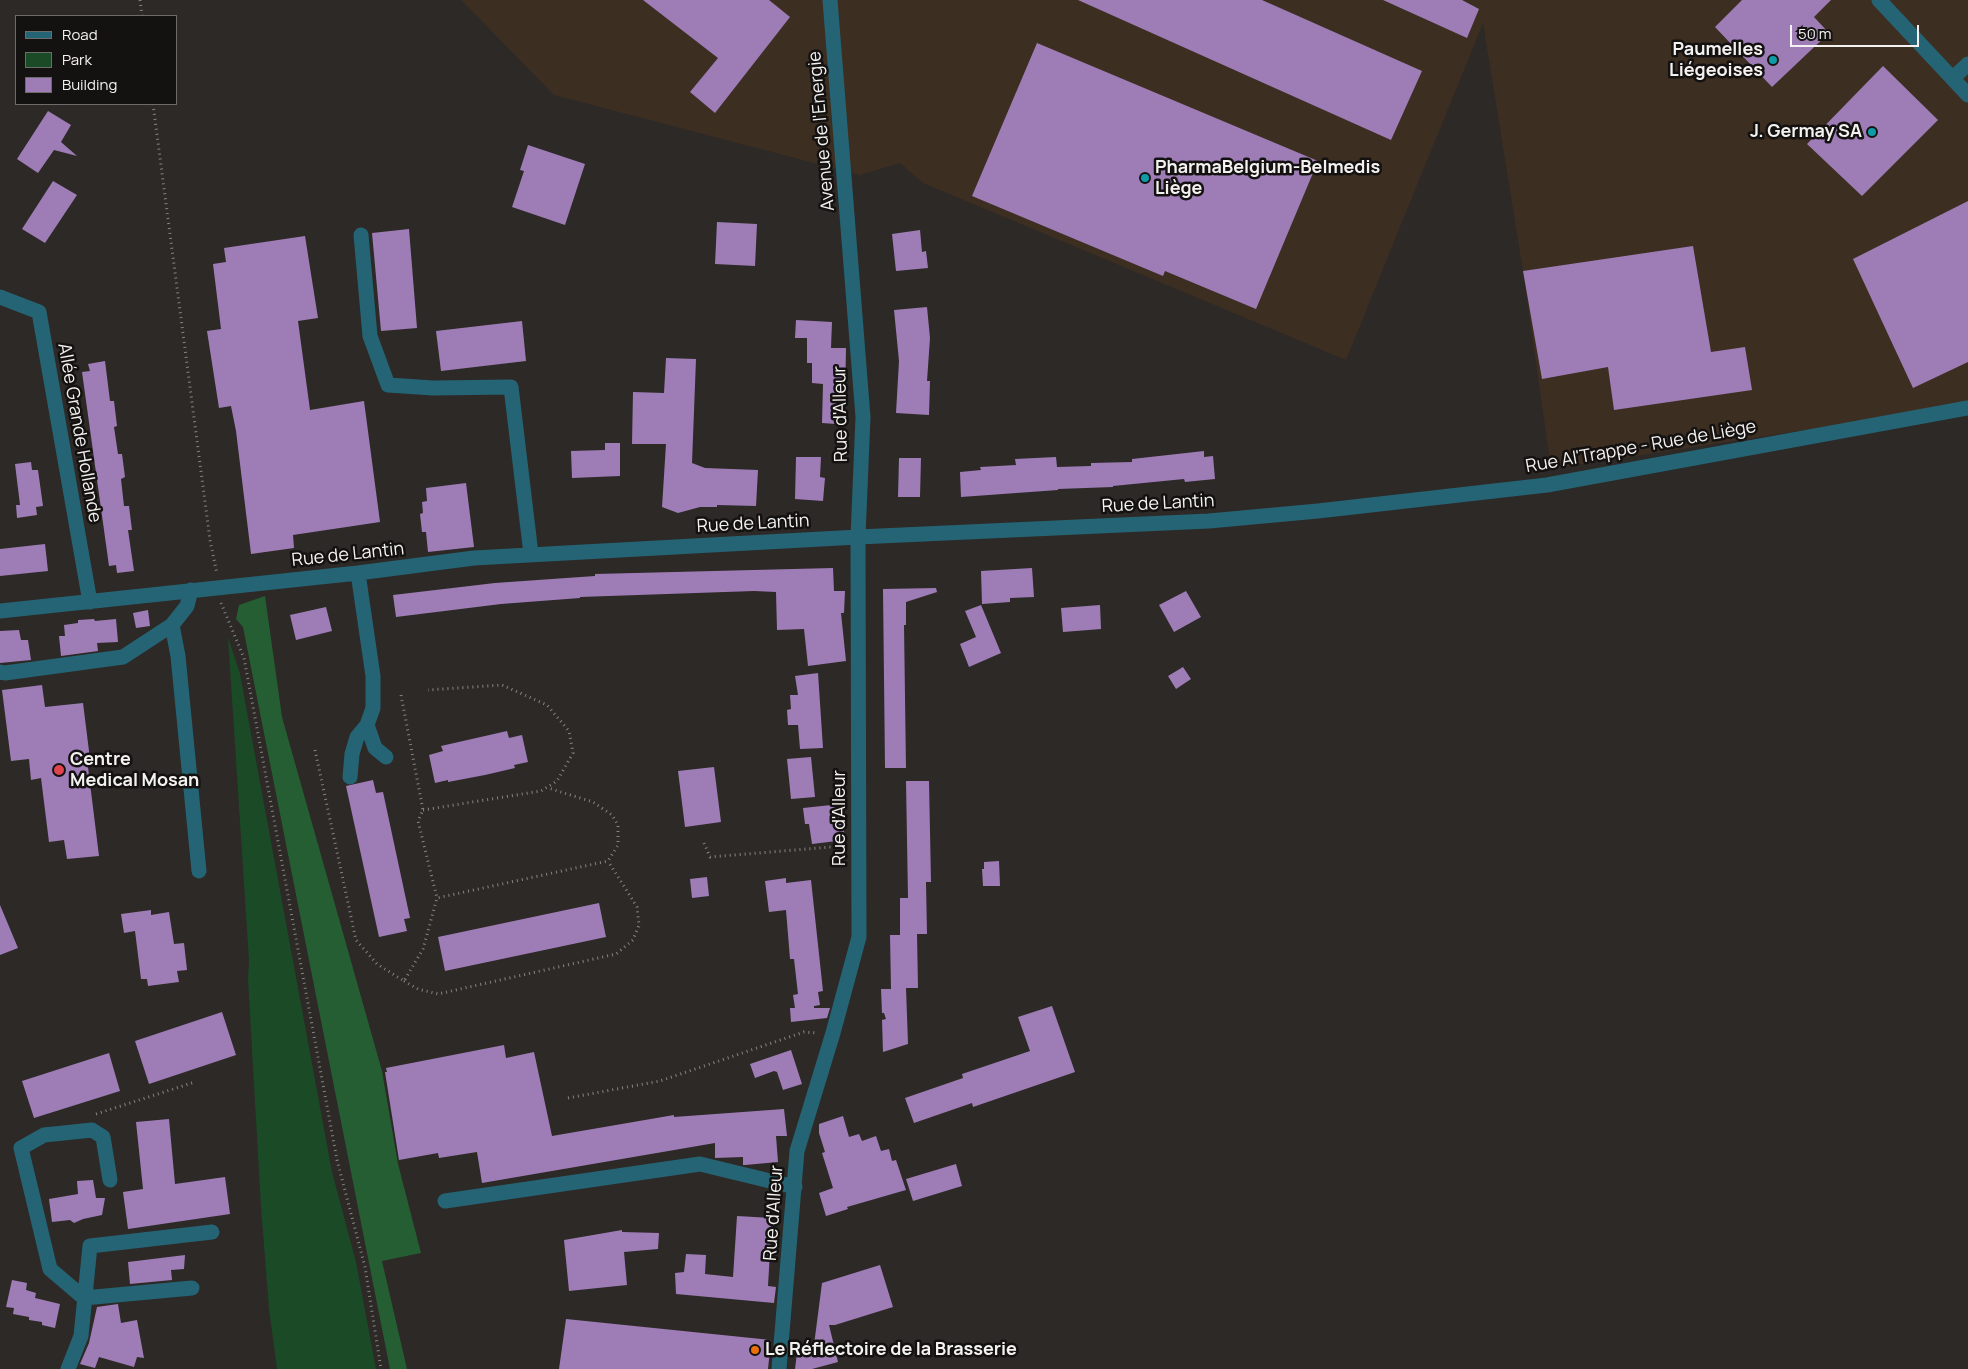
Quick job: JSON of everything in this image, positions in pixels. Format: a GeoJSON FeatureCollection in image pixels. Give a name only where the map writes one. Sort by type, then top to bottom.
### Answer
{"type":"FeatureCollection","features":[{"type":"Feature","properties":{"kind":"street","name":"Avenue de l'Energie"},"geometry":{"type":"LineString","coordinates":[[830,0],[851,258]]}},
{"type":"Feature","properties":{"kind":"street"},"geometry":{"type":"LineString","coordinates":[[1879,0],[1968,95]]}},
{"type":"Feature","properties":{"kind":"street"},"geometry":{"type":"LineString","coordinates":[[1953,78],[1968,64]]}},
{"type":"Feature","properties":{"kind":"street"},"geometry":{"type":"LineString","coordinates":[[361,235],[370,336],[388,385],[433,388],[511,387],[531,554]]}},
{"type":"Feature","properties":{"kind":"street","name":"Rue d'Alleur"},"geometry":{"type":"LineString","coordinates":[[779,1369],[797,1151],[833,1033],[859,937],[858,537],[863,417],[851,258]]}},
{"type":"Feature","properties":{"kind":"street","name":"Allée Grande Hollande"},"geometry":{"type":"LineString","coordinates":[[0,297],[39,312],[90,602]]}},
{"type":"Feature","properties":{"kind":"street","name":"Rue Al'Trappe - Rue de Liège"},"geometry":{"type":"LineString","coordinates":[[1318,511],[1547,485],[1968,408]]}},
{"type":"Feature","properties":{"kind":"street","name":"Rue de Lantin"},"geometry":{"type":"LineString","coordinates":[[0,611],[358,573],[474,558],[858,537],[1209,521],[1318,511]]}},
{"type":"Feature","properties":{"kind":"street"},"geometry":{"type":"LineString","coordinates":[[350,777],[352,754],[357,736],[367,725],[373,708],[373,676],[358,573]]}},
{"type":"Feature","properties":{"kind":"street"},"geometry":{"type":"LineString","coordinates":[[0,672],[5,674],[123,657],[172,625],[187,606],[191,590]]}},
{"type":"Feature","properties":{"kind":"street"},"geometry":{"type":"LineString","coordinates":[[172,625],[178,656],[199,871]]}},
{"type":"Feature","properties":{"kind":"street"},"geometry":{"type":"LineString","coordinates":[[367,725],[375,748],[386,758]]}},
{"type":"Feature","properties":{"kind":"street"},"geometry":{"type":"LineString","coordinates":[[110,1180],[103,1137],[92,1130],[44,1135],[21,1148],[50,1269],[84,1298],[192,1288]]}},
{"type":"Feature","properties":{"kind":"street"},"geometry":{"type":"LineString","coordinates":[[445,1201],[700,1164],[795,1187]]}},
{"type":"Feature","properties":{"kind":"street"},"geometry":{"type":"LineString","coordinates":[[68,1369],[81,1336],[90,1246],[212,1232]]}},
{"type":"Feature","properties":{"kind":"path"},"geometry":{"type":"LineString","coordinates":[[140,0],[142,15]]}},
{"type":"Feature","properties":{"kind":"path"},"geometry":{"type":"LineString","coordinates":[[153,105],[210,540],[220,600],[244,658],[337,1160],[365,1267],[381,1369]]}},
{"type":"Feature","properties":{"kind":"path"},"geometry":{"type":"LineString","coordinates":[[423,810],[548,788],[557,781],[573,753],[569,731],[548,705],[502,685],[428,690]]}},
{"type":"Feature","properties":{"kind":"path"},"geometry":{"type":"LineString","coordinates":[[400,695],[423,810],[418,822],[437,898],[423,949],[404,980]]}},
{"type":"Feature","properties":{"kind":"path"},"geometry":{"type":"LineString","coordinates":[[315,750],[356,940],[377,964],[418,989],[438,994],[616,954],[633,940],[639,924],[637,907],[608,861]]}},
{"type":"Feature","properties":{"kind":"path"},"geometry":{"type":"LineString","coordinates":[[437,898],[608,861],[618,845],[618,825],[612,815],[593,802],[548,788]]}},
{"type":"Feature","properties":{"kind":"path"},"geometry":{"type":"LineString","coordinates":[[704,843],[710,857],[859,845]]}},
{"type":"Feature","properties":{"kind":"path"},"geometry":{"type":"LineString","coordinates":[[568,1098],[660,1082],[804,1032],[833,1033]]}},
{"type":"Feature","properties":{"kind":"path"},"geometry":{"type":"LineString","coordinates":[[85,1131],[96,1114],[195,1082]]}},
{"type":"Feature","properties":{"kind":"shaded area"},"geometry":{"type":"Polygon","coordinates":[[[461,0],[1968,0],[1968,405],[1551,469],[1523,271],[1483,23],[1346,360],[923,183],[900,163],[860,175],[554,95],[461,0]]]}},
{"type":"Feature","properties":{"kind":"green space"},"geometry":{"type":"Polygon","coordinates":[[[265,596],[282,717],[382,1071],[398,1164],[421,1253],[382,1261],[407,1369],[390,1369],[243,627],[236,619],[239,605],[265,596]]]}},
{"type":"Feature","properties":{"kind":"green space"},"geometry":{"type":"Polygon","coordinates":[[[228,637],[240,674],[332,1172],[356,1262],[376,1369],[277,1369],[269,1309],[261,1207],[248,979],[249,961],[228,637]]]}},
{"type":"Feature","properties":{"kind":"building"},"geometry":{"type":"Polygon","coordinates":[[[643,0],[769,0],[790,17],[715,113],[690,92],[718,58],[643,0]]]}},
{"type":"Feature","properties":{"kind":"building"},"geometry":{"type":"Polygon","coordinates":[[[1078,0],[1262,0],[1422,71],[1391,140],[1078,0]]]}},
{"type":"Feature","properties":{"kind":"building"},"geometry":{"type":"Polygon","coordinates":[[[1383,0],[1462,0],[1479,9],[1467,38],[1383,0]]]}},
{"type":"Feature","properties":{"kind":"building","name":"Paumelles Liégeoises"},"geometry":{"type":"Polygon","coordinates":[[[1742,0],[1831,0],[1814,17],[1829,33],[1772,87],[1715,27],[1742,0]]]}},
{"type":"Feature","properties":{"kind":"building","name":"PharmaBelgium-Belmedis Liège"},"geometry":{"type":"Polygon","coordinates":[[[1037,43],[1318,161],[1256,309],[1165,271],[1163,276],[972,196],[1037,43]]]}},
{"type":"Feature","properties":{"kind":"building","name":"J. Germay SA"},"geometry":{"type":"Polygon","coordinates":[[[1883,66],[1938,120],[1862,196],[1807,144],[1883,66]]]}},
{"type":"Feature","properties":{"kind":"building"},"geometry":{"type":"Polygon","coordinates":[[[48,111],[71,125],[61,142],[77,156],[54,150],[38,173],[17,159],[48,111]]]}},
{"type":"Feature","properties":{"kind":"building"},"geometry":{"type":"Polygon","coordinates":[[[528,145],[585,164],[565,225],[512,207],[524,171],[520,170],[528,145]]]}},
{"type":"Feature","properties":{"kind":"building"},"geometry":{"type":"Polygon","coordinates":[[[53,181],[77,195],[45,243],[22,229],[53,181]]]}},
{"type":"Feature","properties":{"kind":"building"},"geometry":{"type":"Polygon","coordinates":[[[1968,201],[1968,362],[1913,388],[1853,259],[1968,201]]]}},
{"type":"Feature","properties":{"kind":"building"},"geometry":{"type":"Polygon","coordinates":[[[717,222],[757,224],[755,266],[715,264],[717,222]]]}},
{"type":"Feature","properties":{"kind":"building"},"geometry":{"type":"Polygon","coordinates":[[[409,229],[417,328],[381,331],[372,233],[409,229]]]}},
{"type":"Feature","properties":{"kind":"building"},"geometry":{"type":"Polygon","coordinates":[[[920,230],[922,252],[926,251],[928,268],[896,271],[892,234],[920,230]]]}},
{"type":"Feature","properties":{"kind":"building"},"geometry":{"type":"Polygon","coordinates":[[[305,236],[318,318],[298,321],[310,410],[364,401],[380,522],[293,535],[294,548],[251,554],[236,431],[231,406],[219,408],[207,331],[221,329],[213,264],[226,262],[224,248],[305,236]]]}},
{"type":"Feature","properties":{"kind":"building"},"geometry":{"type":"Polygon","coordinates":[[[1693,246],[1711,352],[1745,347],[1752,390],[1614,410],[1608,367],[1542,379],[1523,271],[1693,246]]]}},
{"type":"Feature","properties":{"kind":"building"},"geometry":{"type":"Polygon","coordinates":[[[927,307],[930,338],[927,381],[930,381],[929,415],[896,413],[899,361],[894,310],[927,307]]]}},
{"type":"Feature","properties":{"kind":"building"},"geometry":{"type":"Polygon","coordinates":[[[796,320],[832,322],[831,348],[846,348],[845,400],[837,400],[836,424],[822,423],[823,384],[812,383],[812,363],[807,363],[807,338],[795,338],[796,320]]]}},
{"type":"Feature","properties":{"kind":"building"},"geometry":{"type":"Polygon","coordinates":[[[522,321],[526,361],[441,371],[436,331],[522,321]]]}},
{"type":"Feature","properties":{"kind":"building"},"geometry":{"type":"Polygon","coordinates":[[[666,358],[696,359],[692,463],[705,468],[758,470],[756,506],[717,505],[717,507],[700,507],[678,513],[662,507],[666,444],[632,444],[633,392],[664,393],[666,358]]]}},
{"type":"Feature","properties":{"kind":"building"},"geometry":{"type":"Polygon","coordinates":[[[105,361],[110,401],[114,401],[117,426],[114,427],[118,454],[122,454],[125,477],[121,479],[124,506],[129,506],[132,530],[128,530],[134,571],[117,573],[116,565],[109,566],[82,372],[90,371],[88,364],[105,361]]]}},
{"type":"Feature","properties":{"kind":"building"},"geometry":{"type":"Polygon","coordinates":[[[605,443],[620,443],[620,476],[572,478],[571,451],[605,450],[605,443]]]}},
{"type":"Feature","properties":{"kind":"building"},"geometry":{"type":"Polygon","coordinates":[[[1204,451],[1204,457],[1213,456],[1215,479],[1185,482],[1184,479],[1113,487],[1058,489],[961,497],[960,472],[981,470],[980,467],[1016,465],[1015,459],[1056,457],[1057,467],[1091,466],[1091,463],[1132,462],[1132,459],[1204,451]]]}},
{"type":"Feature","properties":{"kind":"building"},"geometry":{"type":"Polygon","coordinates":[[[796,457],[821,457],[820,477],[825,478],[823,501],[795,499],[796,457]]]}},
{"type":"Feature","properties":{"kind":"building"},"geometry":{"type":"Polygon","coordinates":[[[899,458],[921,458],[920,497],[898,497],[899,458]]]}},
{"type":"Feature","properties":{"kind":"building"},"geometry":{"type":"Polygon","coordinates":[[[31,462],[32,470],[38,470],[43,506],[36,507],[37,515],[17,518],[16,505],[20,505],[15,464],[31,462]]]}},
{"type":"Feature","properties":{"kind":"building"},"geometry":{"type":"Polygon","coordinates":[[[466,483],[474,547],[428,552],[426,532],[422,532],[420,514],[423,513],[422,502],[427,501],[426,488],[466,483]]]}},
{"type":"Feature","properties":{"kind":"building"},"geometry":{"type":"Polygon","coordinates":[[[45,544],[48,571],[0,576],[0,549],[45,544]]]}},
{"type":"Feature","properties":{"kind":"building"},"geometry":{"type":"Polygon","coordinates":[[[833,568],[834,591],[845,591],[844,613],[841,613],[846,661],[808,666],[804,629],[777,630],[776,592],[754,591],[580,597],[501,604],[396,617],[393,595],[495,583],[595,576],[595,574],[833,568]]]}},
{"type":"Feature","properties":{"kind":"building"},"geometry":{"type":"Polygon","coordinates":[[[1032,568],[1034,597],[1010,598],[1010,602],[982,604],[981,571],[1032,568]]]}},
{"type":"Feature","properties":{"kind":"building"},"geometry":{"type":"Polygon","coordinates":[[[936,588],[937,592],[906,602],[906,625],[904,625],[906,768],[885,768],[883,589],[936,588]]]}},
{"type":"Feature","properties":{"kind":"building"},"geometry":{"type":"Polygon","coordinates":[[[1186,591],[1201,617],[1174,632],[1159,605],[1186,591]]]}},
{"type":"Feature","properties":{"kind":"building"},"geometry":{"type":"Polygon","coordinates":[[[981,605],[1001,653],[969,667],[960,644],[976,637],[965,611],[981,605]]]}},
{"type":"Feature","properties":{"kind":"building"},"geometry":{"type":"Polygon","coordinates":[[[1100,605],[1101,629],[1063,632],[1061,608],[1100,605]]]}},
{"type":"Feature","properties":{"kind":"building"},"geometry":{"type":"Polygon","coordinates":[[[326,607],[332,631],[296,640],[290,615],[326,607]]]}},
{"type":"Feature","properties":{"kind":"building"},"geometry":{"type":"Polygon","coordinates":[[[148,610],[150,626],[136,628],[133,613],[148,610]]]}},
{"type":"Feature","properties":{"kind":"building"},"geometry":{"type":"Polygon","coordinates":[[[94,619],[95,621],[116,619],[118,642],[97,643],[98,651],[61,656],[59,636],[65,636],[64,625],[78,623],[78,620],[94,619]]]}},
{"type":"Feature","properties":{"kind":"building"},"geometry":{"type":"Polygon","coordinates":[[[19,630],[21,640],[28,640],[31,660],[0,663],[0,631],[19,630]]]}},
{"type":"Feature","properties":{"kind":"building"},"geometry":{"type":"Polygon","coordinates":[[[1183,667],[1191,679],[1176,689],[1168,676],[1183,667]]]}},
{"type":"Feature","properties":{"kind":"building"},"geometry":{"type":"Polygon","coordinates":[[[818,673],[823,748],[800,749],[798,725],[788,725],[787,710],[791,709],[790,695],[798,695],[795,676],[818,673]]]}},
{"type":"Feature","properties":{"kind":"building","name":"Centre Medical Mosan"},"geometry":{"type":"Polygon","coordinates":[[[42,685],[45,707],[83,703],[90,759],[87,759],[99,856],[67,859],[64,840],[49,842],[41,778],[31,780],[29,759],[11,761],[2,690],[42,685]]]}},
{"type":"Feature","properties":{"kind":"building"},"geometry":{"type":"Polygon","coordinates":[[[507,731],[509,738],[522,735],[528,762],[514,765],[515,768],[485,775],[435,783],[429,755],[443,751],[441,746],[507,731]]]}},
{"type":"Feature","properties":{"kind":"building"},"geometry":{"type":"Polygon","coordinates":[[[811,757],[815,797],[791,799],[787,759],[811,757]]]}},
{"type":"Feature","properties":{"kind":"building"},"geometry":{"type":"Polygon","coordinates":[[[714,767],[721,822],[685,827],[678,771],[714,767]]]}},
{"type":"Feature","properties":{"kind":"building"},"geometry":{"type":"Polygon","coordinates":[[[373,780],[376,793],[383,792],[410,918],[404,919],[407,931],[379,937],[346,786],[373,780]]]}},
{"type":"Feature","properties":{"kind":"building"},"geometry":{"type":"Polygon","coordinates":[[[906,781],[929,781],[931,882],[926,882],[927,934],[917,934],[918,988],[906,988],[908,1044],[883,1052],[882,1020],[886,1019],[884,1013],[882,1013],[881,989],[891,989],[890,935],[900,935],[900,898],[908,898],[906,781]]]}},
{"type":"Feature","properties":{"kind":"building"},"geometry":{"type":"Polygon","coordinates":[[[841,804],[845,840],[812,844],[809,824],[805,824],[803,808],[841,804]]]}},
{"type":"Feature","properties":{"kind":"building"},"geometry":{"type":"Polygon","coordinates":[[[999,861],[1000,886],[983,886],[982,869],[984,869],[984,862],[999,861]]]}},
{"type":"Feature","properties":{"kind":"building"},"geometry":{"type":"Polygon","coordinates":[[[707,877],[709,896],[692,898],[690,879],[707,877]]]}},
{"type":"Feature","properties":{"kind":"building"},"geometry":{"type":"Polygon","coordinates":[[[786,878],[786,883],[811,880],[823,991],[818,992],[820,1005],[814,1006],[814,1008],[830,1008],[827,1018],[791,1022],[790,1008],[795,1008],[793,995],[798,994],[794,959],[790,959],[786,910],[769,912],[765,881],[786,878]]]}},
{"type":"Feature","properties":{"kind":"building"},"geometry":{"type":"Polygon","coordinates":[[[599,903],[606,937],[445,971],[438,937],[599,903]]]}},
{"type":"Feature","properties":{"kind":"building"},"geometry":{"type":"Polygon","coordinates":[[[0,905],[18,948],[0,955],[0,905]]]}},
{"type":"Feature","properties":{"kind":"building"},"geometry":{"type":"Polygon","coordinates":[[[151,910],[151,915],[169,912],[174,944],[184,943],[187,970],[177,971],[179,982],[148,986],[147,979],[141,979],[135,931],[124,933],[121,914],[151,910]]]}},
{"type":"Feature","properties":{"kind":"building"},"geometry":{"type":"Polygon","coordinates":[[[1052,1006],[1075,1072],[973,1107],[972,1103],[914,1123],[905,1098],[963,1078],[962,1074],[1030,1051],[1018,1017],[1052,1006]]]}},
{"type":"Feature","properties":{"kind":"building"},"geometry":{"type":"Polygon","coordinates":[[[222,1012],[236,1055],[149,1084],[135,1041],[222,1012]]]}},
{"type":"Feature","properties":{"kind":"building"},"geometry":{"type":"Polygon","coordinates":[[[504,1045],[506,1058],[534,1052],[552,1136],[674,1115],[674,1117],[784,1109],[787,1136],[776,1136],[778,1162],[743,1165],[743,1157],[715,1158],[715,1143],[482,1183],[477,1152],[439,1158],[438,1153],[399,1160],[385,1072],[387,1072],[386,1068],[504,1045]]]}},
{"type":"Feature","properties":{"kind":"building"},"geometry":{"type":"Polygon","coordinates":[[[791,1050],[802,1084],[783,1090],[777,1072],[774,1071],[755,1078],[750,1064],[791,1050]]]}},
{"type":"Feature","properties":{"kind":"building"},"geometry":{"type":"Polygon","coordinates":[[[109,1053],[120,1091],[34,1118],[22,1081],[109,1053]]]}},
{"type":"Feature","properties":{"kind":"building"},"geometry":{"type":"Polygon","coordinates":[[[843,1116],[849,1137],[859,1134],[862,1141],[876,1136],[881,1151],[889,1149],[892,1161],[896,1160],[906,1190],[847,1207],[848,1209],[826,1216],[819,1193],[833,1188],[822,1153],[825,1152],[819,1133],[819,1124],[843,1116]]]}},
{"type":"Feature","properties":{"kind":"building"},"geometry":{"type":"Polygon","coordinates":[[[169,1119],[175,1184],[225,1177],[230,1214],[128,1229],[123,1192],[143,1189],[136,1122],[169,1119]]]}},
{"type":"Feature","properties":{"kind":"building"},"geometry":{"type":"Polygon","coordinates":[[[956,1164],[962,1186],[913,1201],[906,1179],[956,1164]]]}},
{"type":"Feature","properties":{"kind":"building"},"geometry":{"type":"Polygon","coordinates":[[[93,1180],[96,1198],[105,1198],[102,1215],[74,1223],[70,1220],[52,1222],[49,1199],[78,1194],[77,1181],[93,1180]]]}},
{"type":"Feature","properties":{"kind":"building"},"geometry":{"type":"Polygon","coordinates":[[[737,1216],[772,1218],[768,1286],[776,1287],[774,1303],[676,1294],[675,1273],[684,1272],[686,1254],[706,1255],[705,1274],[733,1277],[737,1216]]]}},
{"type":"Feature","properties":{"kind":"building"},"geometry":{"type":"Polygon","coordinates":[[[622,1230],[622,1232],[659,1233],[658,1249],[624,1252],[627,1285],[569,1291],[564,1240],[622,1230]]]}},
{"type":"Feature","properties":{"kind":"building"},"geometry":{"type":"Polygon","coordinates":[[[185,1255],[184,1269],[171,1270],[172,1280],[130,1284],[128,1262],[185,1255]]]}},
{"type":"Feature","properties":{"kind":"building"},"geometry":{"type":"Polygon","coordinates":[[[880,1265],[893,1307],[835,1325],[829,1325],[838,1362],[812,1369],[795,1369],[798,1345],[814,1345],[822,1283],[880,1265]]]}},
{"type":"Feature","properties":{"kind":"building"},"geometry":{"type":"Polygon","coordinates":[[[12,1280],[27,1283],[26,1290],[36,1293],[35,1298],[60,1304],[55,1328],[42,1325],[42,1322],[29,1320],[29,1317],[13,1314],[14,1308],[6,1307],[12,1280]]]}},
{"type":"Feature","properties":{"kind":"building"},"geometry":{"type":"Polygon","coordinates":[[[118,1304],[121,1323],[137,1320],[144,1358],[137,1357],[134,1367],[99,1357],[95,1368],[80,1364],[89,1343],[97,1307],[118,1304]]]}},
{"type":"Feature","properties":{"kind":"building"},"geometry":{"type":"Polygon","coordinates":[[[566,1319],[771,1340],[768,1369],[559,1369],[566,1319]]]}},
{"type":"Feature","properties":{"kind":"place","name":"Paumelles Liégeoises"},"geometry":{"type":"Point","coordinates":[1773,60]}},
{"type":"Feature","properties":{"kind":"place","name":"J. Germay SA"},"geometry":{"type":"Point","coordinates":[1872,132]}},
{"type":"Feature","properties":{"kind":"place","name":"PharmaBelgium-Belmedis Liège"},"geometry":{"type":"Point","coordinates":[1145,178]}},
{"type":"Feature","properties":{"kind":"place","name":"Centre Medical Mosan"},"geometry":{"type":"Point","coordinates":[59,770]}},
{"type":"Feature","properties":{"kind":"place","name":"Le Réflectoire de la Brasserie"},"geometry":{"type":"Point","coordinates":[755,1350]}}]}
